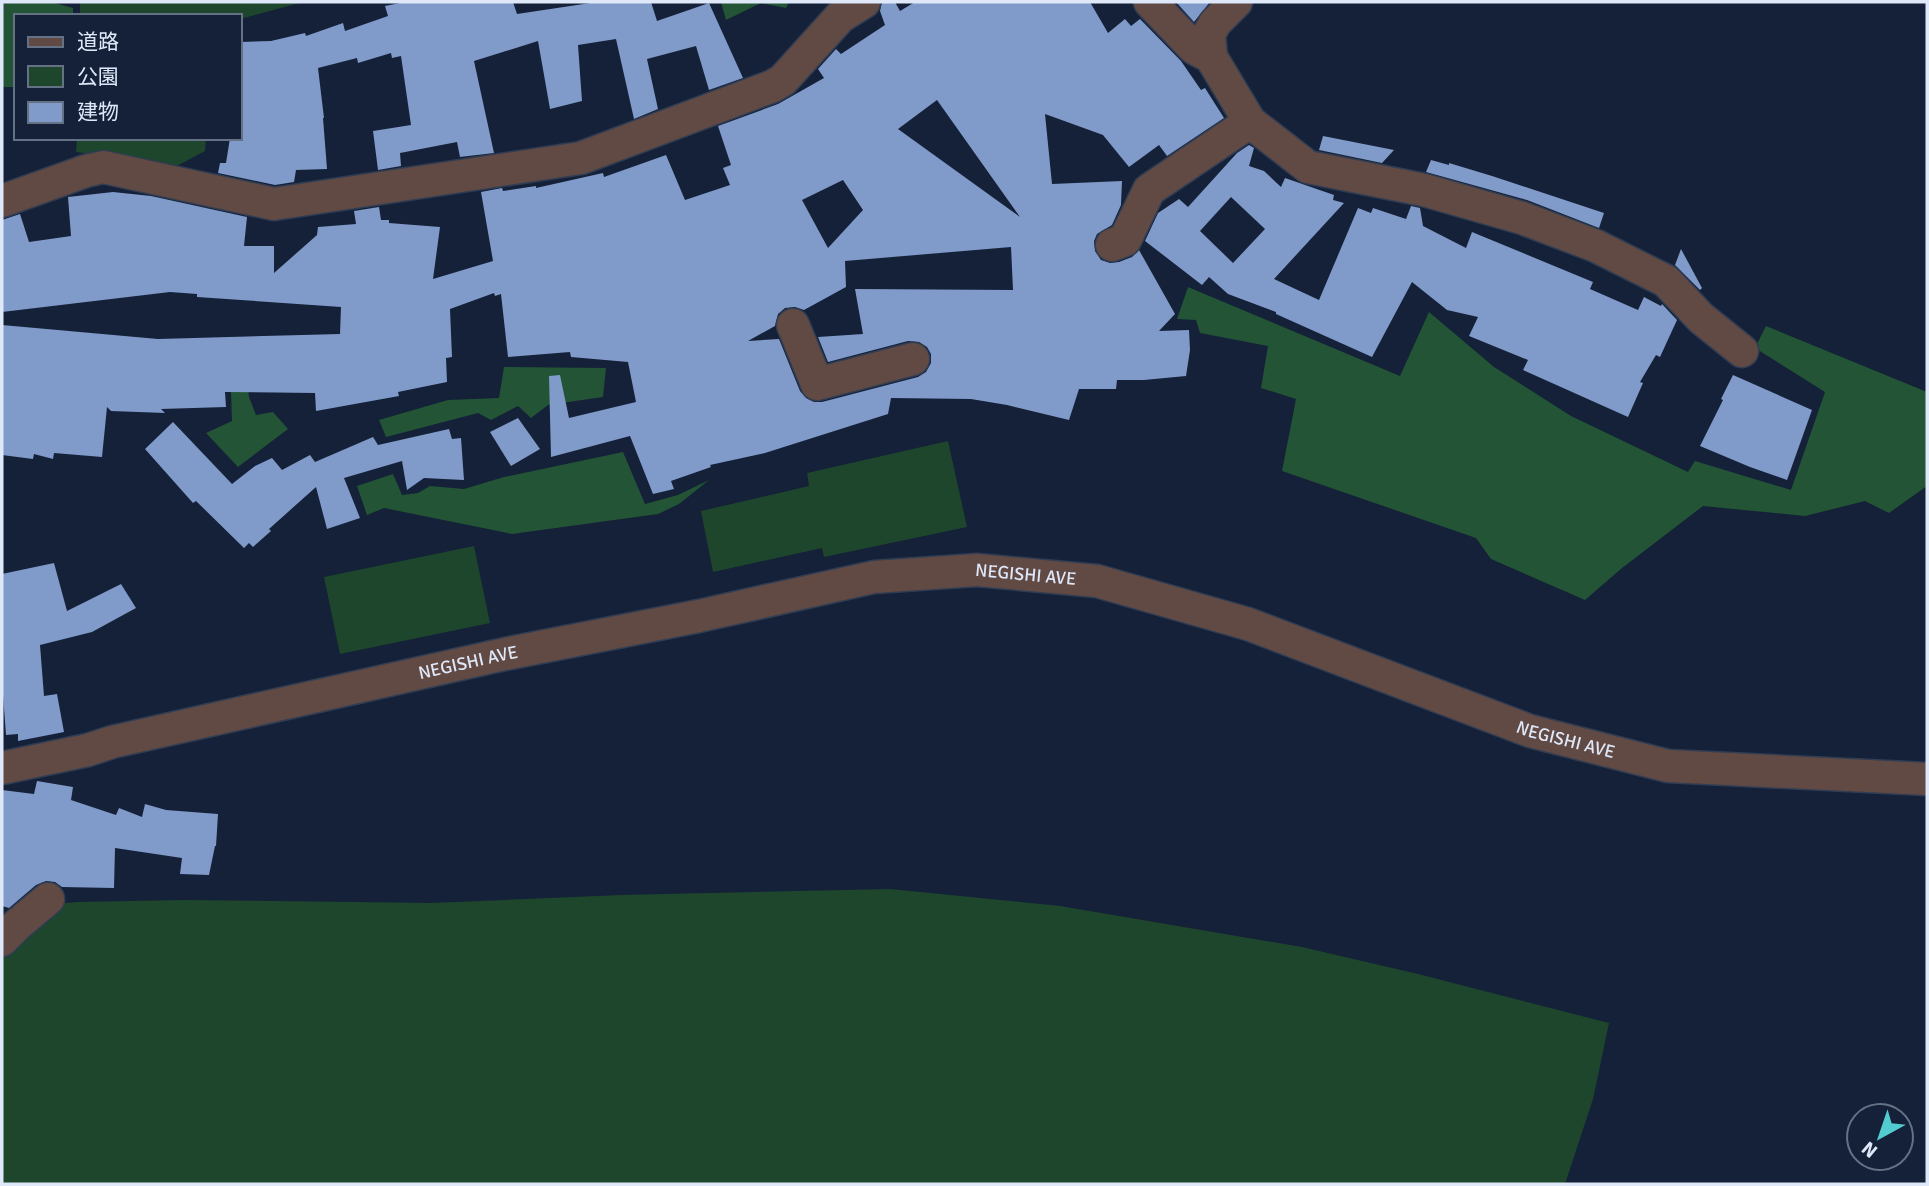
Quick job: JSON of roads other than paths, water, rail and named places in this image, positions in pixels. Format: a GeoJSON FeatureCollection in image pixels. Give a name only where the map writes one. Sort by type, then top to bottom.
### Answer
{"type":"FeatureCollection","features":[{"type":"Feature","properties":{"kind":"street"},"geometry":{"type":"LineString","coordinates":[[2,201],[103,167],[274,204],[581,158],[773,86],[783,80],[840,17],[864,2]]}},
{"type":"Feature","properties":{"kind":"street"},"geometry":{"type":"LineString","coordinates":[[1150,2],[1194,48],[1211,57]]}},
{"type":"Feature","properties":{"kind":"street"},"geometry":{"type":"LineString","coordinates":[[1236,2],[1215,23],[1209,34],[1211,57],[1250,122],[1308,167],[1423,190],[1522,218],[1596,246],[1666,281],[1702,318],[1742,351]]}},
{"type":"Feature","properties":{"kind":"street"},"geometry":{"type":"LineString","coordinates":[[1112,245],[1125,240],[1149,190],[1250,122]]}},
{"type":"Feature","properties":{"kind":"street"},"geometry":{"type":"LineString","coordinates":[[793,325],[817,384],[913,359]]}},
{"type":"Feature","properties":{"kind":"street","name":"NEGISHI AVE"},"geometry":{"type":"LineString","coordinates":[[2,768],[505,654],[699,616],[874,577],[977,570],[1097,581],[1248,624],[1530,731],[1668,766],[1927,779]]}},
{"type":"Feature","properties":{"kind":"street"},"geometry":{"type":"LineString","coordinates":[[2,940],[48,899]]}}]}
